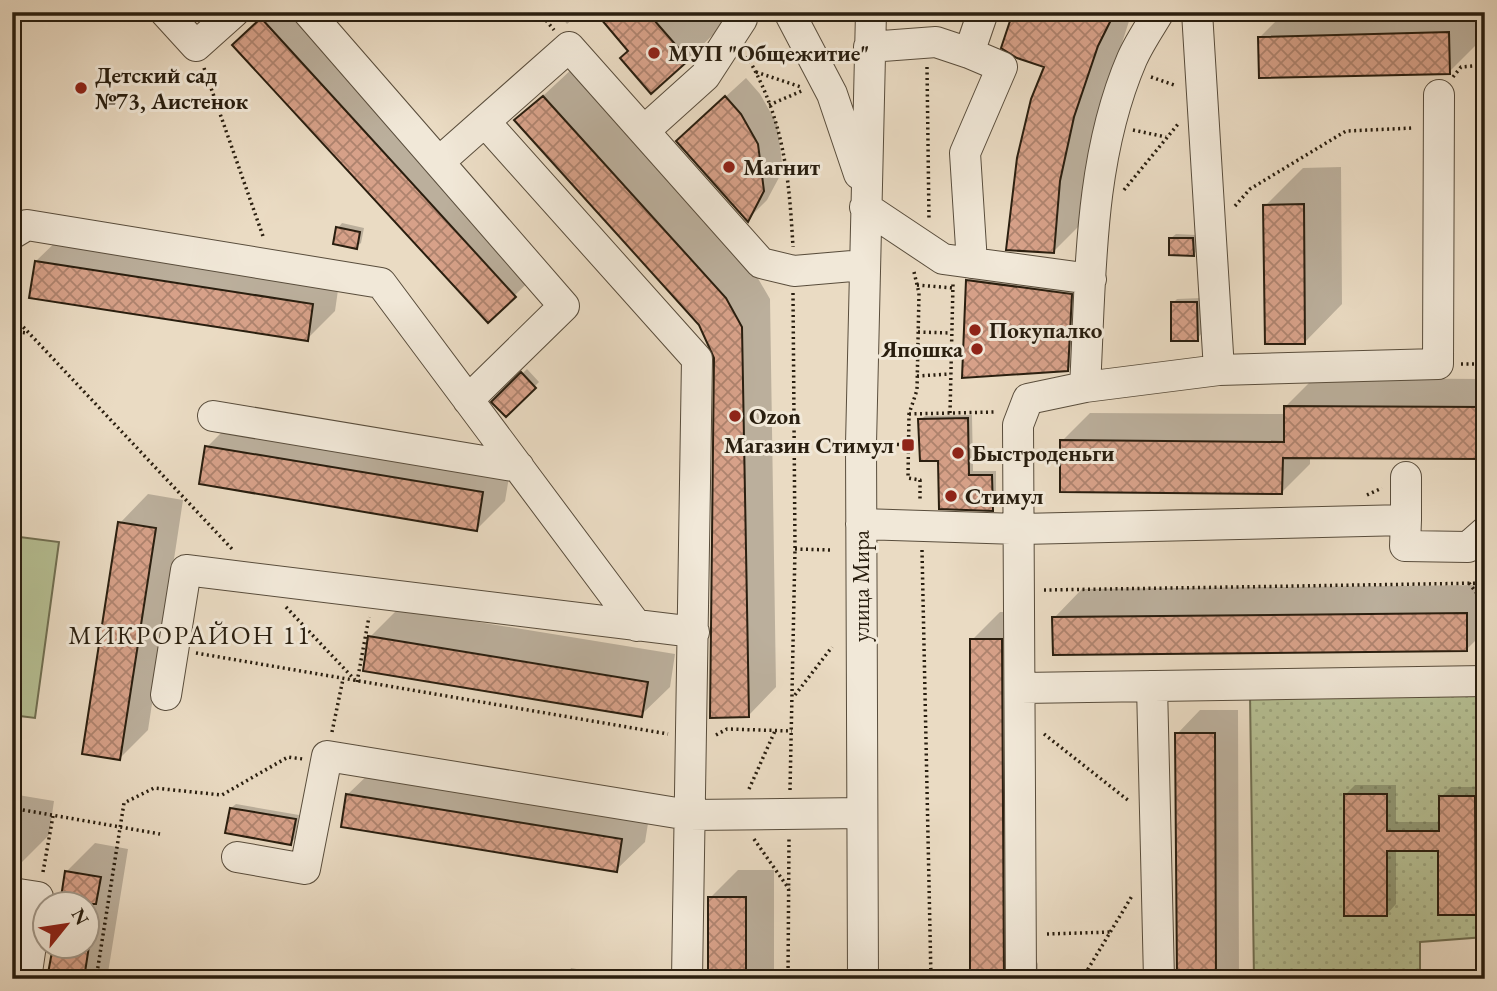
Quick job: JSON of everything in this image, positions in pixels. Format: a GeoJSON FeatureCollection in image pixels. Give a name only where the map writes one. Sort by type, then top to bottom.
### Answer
{"type":"FeatureCollection","features":[{"type":"Feature","properties":{"kind":"street"},"geometry":{"type":"LineString","coordinates":[[165,12],[196,46],[234,12]]}},
{"type":"Feature","properties":{"kind":"street"},"geometry":{"type":"LineString","coordinates":[[308,12],[564,306],[468,400]]}},
{"type":"Feature","properties":{"kind":"street","name":"улица Мира"},"geometry":{"type":"LineString","coordinates":[[789,12],[832,94],[865,200]]}},
{"type":"Feature","properties":{"kind":"street","name":"улица Мира"},"geometry":{"type":"LineString","coordinates":[[863,979],[861,524],[865,200],[871,12]]}},
{"type":"Feature","properties":{"kind":"street"},"geometry":{"type":"LineString","coordinates":[[969,53],[983,12]]}},
{"type":"Feature","properties":{"kind":"street"},"geometry":{"type":"LineString","coordinates":[[1085,387],[1093,228],[1110,125],[1129,70],[1159,12]]}},
{"type":"Feature","properties":{"kind":"street"},"geometry":{"type":"LineString","coordinates":[[1197,12],[1219,370]]}},
{"type":"Feature","properties":{"kind":"street"},"geometry":{"type":"LineString","coordinates":[[645,130],[705,76],[735,23]]}},
{"type":"Feature","properties":{"kind":"street"},"geometry":{"type":"LineString","coordinates":[[869,47],[936,42],[1002,67],[965,153],[959,271]]}},
{"type":"Feature","properties":{"kind":"street"},"geometry":{"type":"LineString","coordinates":[[439,162],[569,47],[761,263],[794,271],[864,265]]}},
{"type":"Feature","properties":{"kind":"street"},"geometry":{"type":"LineString","coordinates":[[1021,979],[1021,529],[1018,425],[1028,399],[1085,387],[1219,370],[1437,364],[1439,95]]}},
{"type":"Feature","properties":{"kind":"street"},"geometry":{"type":"LineString","coordinates":[[485,122],[697,359],[687,979]]}},
{"type":"Feature","properties":{"kind":"street"},"geometry":{"type":"LineString","coordinates":[[865,200],[959,271],[1091,279]]}},
{"type":"Feature","properties":{"kind":"street"},"geometry":{"type":"LineString","coordinates":[[12,234],[27,225],[381,283],[637,626]]}},
{"type":"Feature","properties":{"kind":"street"},"geometry":{"type":"LineString","coordinates":[[213,416],[519,467]]}},
{"type":"Feature","properties":{"kind":"street"},"geometry":{"type":"LineString","coordinates":[[1406,477],[1405,546],[1468,547],[1485,532]]}},
{"type":"Feature","properties":{"kind":"street"},"geometry":{"type":"LineString","coordinates":[[861,524],[1021,529],[1406,520]]}},
{"type":"Feature","properties":{"kind":"street"},"geometry":{"type":"LineString","coordinates":[[166,695],[186,570],[694,632]]}},
{"type":"Feature","properties":{"kind":"street"},"geometry":{"type":"LineString","coordinates":[[1021,701],[1152,686],[1485,681]]}},
{"type":"Feature","properties":{"kind":"street"},"geometry":{"type":"LineString","coordinates":[[1152,686],[1160,979]]}},
{"type":"Feature","properties":{"kind":"street"},"geometry":{"type":"LineString","coordinates":[[237,857],[305,869],[327,759],[689,815],[862,813]]}},
{"type":"Feature","properties":{"kind":"street"},"geometry":{"type":"LineString","coordinates":[[25,895],[26,979]]}},
{"type":"Feature","properties":{"kind":"path"},"geometry":{"type":"LineString","coordinates":[[735,23],[769,105],[787,160],[794,271],[795,549],[788,979]]}},
{"type":"Feature","properties":{"kind":"path"},"geometry":{"type":"LineString","coordinates":[[196,46],[274,265]]}},
{"type":"Feature","properties":{"kind":"path"},"geometry":{"type":"LineString","coordinates":[[1439,95],[1461,67],[1485,65]]}},
{"type":"Feature","properties":{"kind":"path"},"geometry":{"type":"LineString","coordinates":[[1093,228],[1202,94],[1129,70]]}},
{"type":"Feature","properties":{"kind":"path"},"geometry":{"type":"LineString","coordinates":[[756,72],[806,89],[769,105]]}},
{"type":"Feature","properties":{"kind":"path"},"geometry":{"type":"LineString","coordinates":[[1110,125],[1167,137]]}},
{"type":"Feature","properties":{"kind":"path"},"geometry":{"type":"LineString","coordinates":[[1211,234],[1250,189],[1346,131],[1439,126]]}},
{"type":"Feature","properties":{"kind":"path"},"geometry":{"type":"LineString","coordinates":[[917,285],[959,271],[952,333],[950,413]]}},
{"type":"Feature","properties":{"kind":"path"},"geometry":{"type":"LineString","coordinates":[[12,315],[357,682]]}},
{"type":"Feature","properties":{"kind":"path"},"geometry":{"type":"LineString","coordinates":[[12,331],[29,334]]}},
{"type":"Feature","properties":{"kind":"path"},"geometry":{"type":"LineString","coordinates":[[918,332],[952,333]]}},
{"type":"Feature","properties":{"kind":"path"},"geometry":{"type":"LineString","coordinates":[[917,376],[951,374]]}},
{"type":"Feature","properties":{"kind":"path"},"geometry":{"type":"LineString","coordinates":[[931,979],[920,480],[908,478],[909,414],[1023,412]]}},
{"type":"Feature","properties":{"kind":"path"},"geometry":{"type":"LineString","coordinates":[[795,549],[831,550]]}},
{"type":"Feature","properties":{"kind":"path"},"geometry":{"type":"LineString","coordinates":[[1469,583],[1485,604]]}},
{"type":"Feature","properties":{"kind":"path"},"geometry":{"type":"LineString","coordinates":[[1021,591],[1485,583]]}},
{"type":"Feature","properties":{"kind":"path"},"geometry":{"type":"LineString","coordinates":[[357,682],[374,594]]}},
{"type":"Feature","properties":{"kind":"path"},"geometry":{"type":"LineString","coordinates":[[793,697],[831,647]]}},
{"type":"Feature","properties":{"kind":"path"},"geometry":{"type":"LineString","coordinates":[[173,649],[691,744],[727,729],[792,731]]}},
{"type":"Feature","properties":{"kind":"path"},"geometry":{"type":"LineString","coordinates":[[96,979],[124,803],[154,789],[222,796],[288,757],[327,759],[342,679]]}},
{"type":"Feature","properties":{"kind":"path"},"geometry":{"type":"LineString","coordinates":[[1021,701],[1157,824]]}},
{"type":"Feature","properties":{"kind":"path"},"geometry":{"type":"LineString","coordinates":[[775,731],[737,815],[789,889]]}},
{"type":"Feature","properties":{"kind":"path"},"geometry":{"type":"LineString","coordinates":[[12,808],[160,834]]}},
{"type":"Feature","properties":{"kind":"path"},"geometry":{"type":"LineString","coordinates":[[25,895],[53,816]]}},
{"type":"Feature","properties":{"kind":"path"},"geometry":{"type":"LineString","coordinates":[[1082,979],[1138,886]]}},
{"type":"Feature","properties":{"kind":"path"},"geometry":{"type":"LineString","coordinates":[[1021,935],[1111,932]]}},
{"type":"Feature","properties":{"kind":"path"},"geometry":{"type":"LineString","coordinates":[[1468,979],[1485,971]]}},
{"type":"Feature","properties":{"kind":"green space"},"geometry":{"type":"Polygon","coordinates":[[[12,536],[59,542],[35,718],[12,715],[12,536]]]}},
{"type":"Feature","properties":{"kind":"green space"},"geometry":{"type":"Polygon","coordinates":[[[1485,691],[1485,937],[1420,942],[1420,979],[1254,979],[1250,694],[1485,691]]]}},
{"type":"Feature","properties":{"kind":"building","name":"МУП \"Общежитие\""},"geometry":{"type":"Polygon","coordinates":[[[595,12],[647,12],[689,60],[651,94],[620,58],[628,51],[595,12]]]}},
{"type":"Feature","properties":{"kind":"building"},"geometry":{"type":"Polygon","coordinates":[[[1013,12],[1115,12],[1098,46],[1074,117],[1060,181],[1054,253],[1006,250],[1017,158],[1031,99],[1044,67],[1017,58],[1001,48],[1013,12]]]}},
{"type":"Feature","properties":{"kind":"building"},"geometry":{"type":"Polygon","coordinates":[[[261,18],[516,297],[488,323],[232,45],[261,18]]]}},
{"type":"Feature","properties":{"kind":"building"},"geometry":{"type":"Polygon","coordinates":[[[1449,32],[1450,74],[1259,78],[1258,37],[1449,32]]]}},
{"type":"Feature","properties":{"kind":"building"},"geometry":{"type":"Polygon","coordinates":[[[543,96],[726,298],[742,327],[749,717],[710,718],[714,358],[699,325],[514,120],[543,96]]]}},
{"type":"Feature","properties":{"kind":"building","name":"Магнит"},"geometry":{"type":"Polygon","coordinates":[[[725,96],[741,114],[758,144],[764,191],[748,222],[676,141],[725,96]]]}},
{"type":"Feature","properties":{"kind":"building"},"geometry":{"type":"Polygon","coordinates":[[[1304,204],[1305,344],[1265,344],[1263,205],[1304,204]]]}},
{"type":"Feature","properties":{"kind":"building"},"geometry":{"type":"Polygon","coordinates":[[[336,227],[360,232],[357,249],[333,244],[336,227]]]}},
{"type":"Feature","properties":{"kind":"building"},"geometry":{"type":"Polygon","coordinates":[[[1169,238],[1193,238],[1194,256],[1169,255],[1169,238]]]}},
{"type":"Feature","properties":{"kind":"building"},"geometry":{"type":"Polygon","coordinates":[[[35,261],[313,304],[308,341],[29,298],[35,261]]]}},
{"type":"Feature","properties":{"kind":"building"},"geometry":{"type":"Polygon","coordinates":[[[966,280],[1072,294],[1068,371],[962,378],[966,280]]]}},
{"type":"Feature","properties":{"kind":"building"},"geometry":{"type":"Polygon","coordinates":[[[1171,302],[1197,302],[1198,341],[1171,341],[1171,302]]]}},
{"type":"Feature","properties":{"kind":"building"},"geometry":{"type":"Polygon","coordinates":[[[521,372],[536,388],[506,417],[491,402],[521,372]]]}},
{"type":"Feature","properties":{"kind":"building"},"geometry":{"type":"Polygon","coordinates":[[[1284,406],[1485,407],[1485,459],[1283,458],[1282,494],[1060,492],[1060,440],[1284,442],[1284,406]]]}},
{"type":"Feature","properties":{"kind":"building"},"geometry":{"type":"Polygon","coordinates":[[[968,418],[969,475],[992,475],[993,511],[939,509],[938,461],[920,461],[918,419],[968,418]]]}},
{"type":"Feature","properties":{"kind":"building"},"geometry":{"type":"Polygon","coordinates":[[[205,446],[483,492],[477,531],[199,484],[205,446]]]}},
{"type":"Feature","properties":{"kind":"building"},"geometry":{"type":"Polygon","coordinates":[[[118,522],[156,528],[120,760],[82,754],[118,522]]]}},
{"type":"Feature","properties":{"kind":"building"},"geometry":{"type":"Polygon","coordinates":[[[1467,613],[1467,651],[1053,655],[1052,617],[1467,613]]]}},
{"type":"Feature","properties":{"kind":"building"},"geometry":{"type":"Polygon","coordinates":[[[368,636],[648,682],[642,717],[363,671],[368,636]]]}},
{"type":"Feature","properties":{"kind":"building"},"geometry":{"type":"Polygon","coordinates":[[[970,639],[1002,639],[1004,979],[970,979],[970,639]]]}},
{"type":"Feature","properties":{"kind":"building"},"geometry":{"type":"Polygon","coordinates":[[[1175,733],[1215,733],[1216,979],[1177,979],[1175,733]]]}},
{"type":"Feature","properties":{"kind":"building"},"geometry":{"type":"Polygon","coordinates":[[[346,794],[622,839],[617,872],[341,827],[346,794]]]}},
{"type":"Feature","properties":{"kind":"building"},"geometry":{"type":"Polygon","coordinates":[[[1344,794],[1387,794],[1387,831],[1439,831],[1439,796],[1475,796],[1476,915],[1438,915],[1438,851],[1387,851],[1387,916],[1344,916],[1344,794]]]}},
{"type":"Feature","properties":{"kind":"building"},"geometry":{"type":"Polygon","coordinates":[[[230,808],[296,819],[291,845],[225,833],[230,808]]]}},
{"type":"Feature","properties":{"kind":"building"},"geometry":{"type":"Polygon","coordinates":[[[65,871],[101,877],[99,890],[62,890],[65,871]]]}},
{"type":"Feature","properties":{"kind":"building"},"geometry":{"type":"Polygon","coordinates":[[[708,897],[746,897],[746,979],[708,979],[708,897]]]}},
{"type":"Feature","properties":{"kind":"building"},"geometry":{"type":"Polygon","coordinates":[[[50,960],[87,960],[84,979],[47,979],[50,960]]]}},
{"type":"Feature","properties":{"kind":"place","name":"МУП \"Общежитие\""},"geometry":{"type":"Point","coordinates":[654,53]}},
{"type":"Feature","properties":{"kind":"place","name":"Детский сад №73, Аистенок"},"geometry":{"type":"Point","coordinates":[81,88]}},
{"type":"Feature","properties":{"kind":"place","name":"Магнит"},"geometry":{"type":"Point","coordinates":[729,167]}},
{"type":"Feature","properties":{"kind":"place","name":"Покупалко"},"geometry":{"type":"Point","coordinates":[975,330]}},
{"type":"Feature","properties":{"kind":"place","name":"Япошка"},"geometry":{"type":"Point","coordinates":[977,349]}},
{"type":"Feature","properties":{"kind":"place","name":"Ozon"},"geometry":{"type":"Point","coordinates":[735,416]}},
{"type":"Feature","properties":{"kind":"place","name":"Магазин Стимул"},"geometry":{"type":"Point","coordinates":[908,445]}},
{"type":"Feature","properties":{"kind":"place","name":"Быстроденьги"},"geometry":{"type":"Point","coordinates":[958,453]}},
{"type":"Feature","properties":{"kind":"place","name":"Стимул"},"geometry":{"type":"Point","coordinates":[951,496]}},
{"type":"Feature","properties":{"kind":"district","name":"МИКРОРАЙОН 11"},"geometry":{"type":"Point","coordinates":[190,635]}}]}
